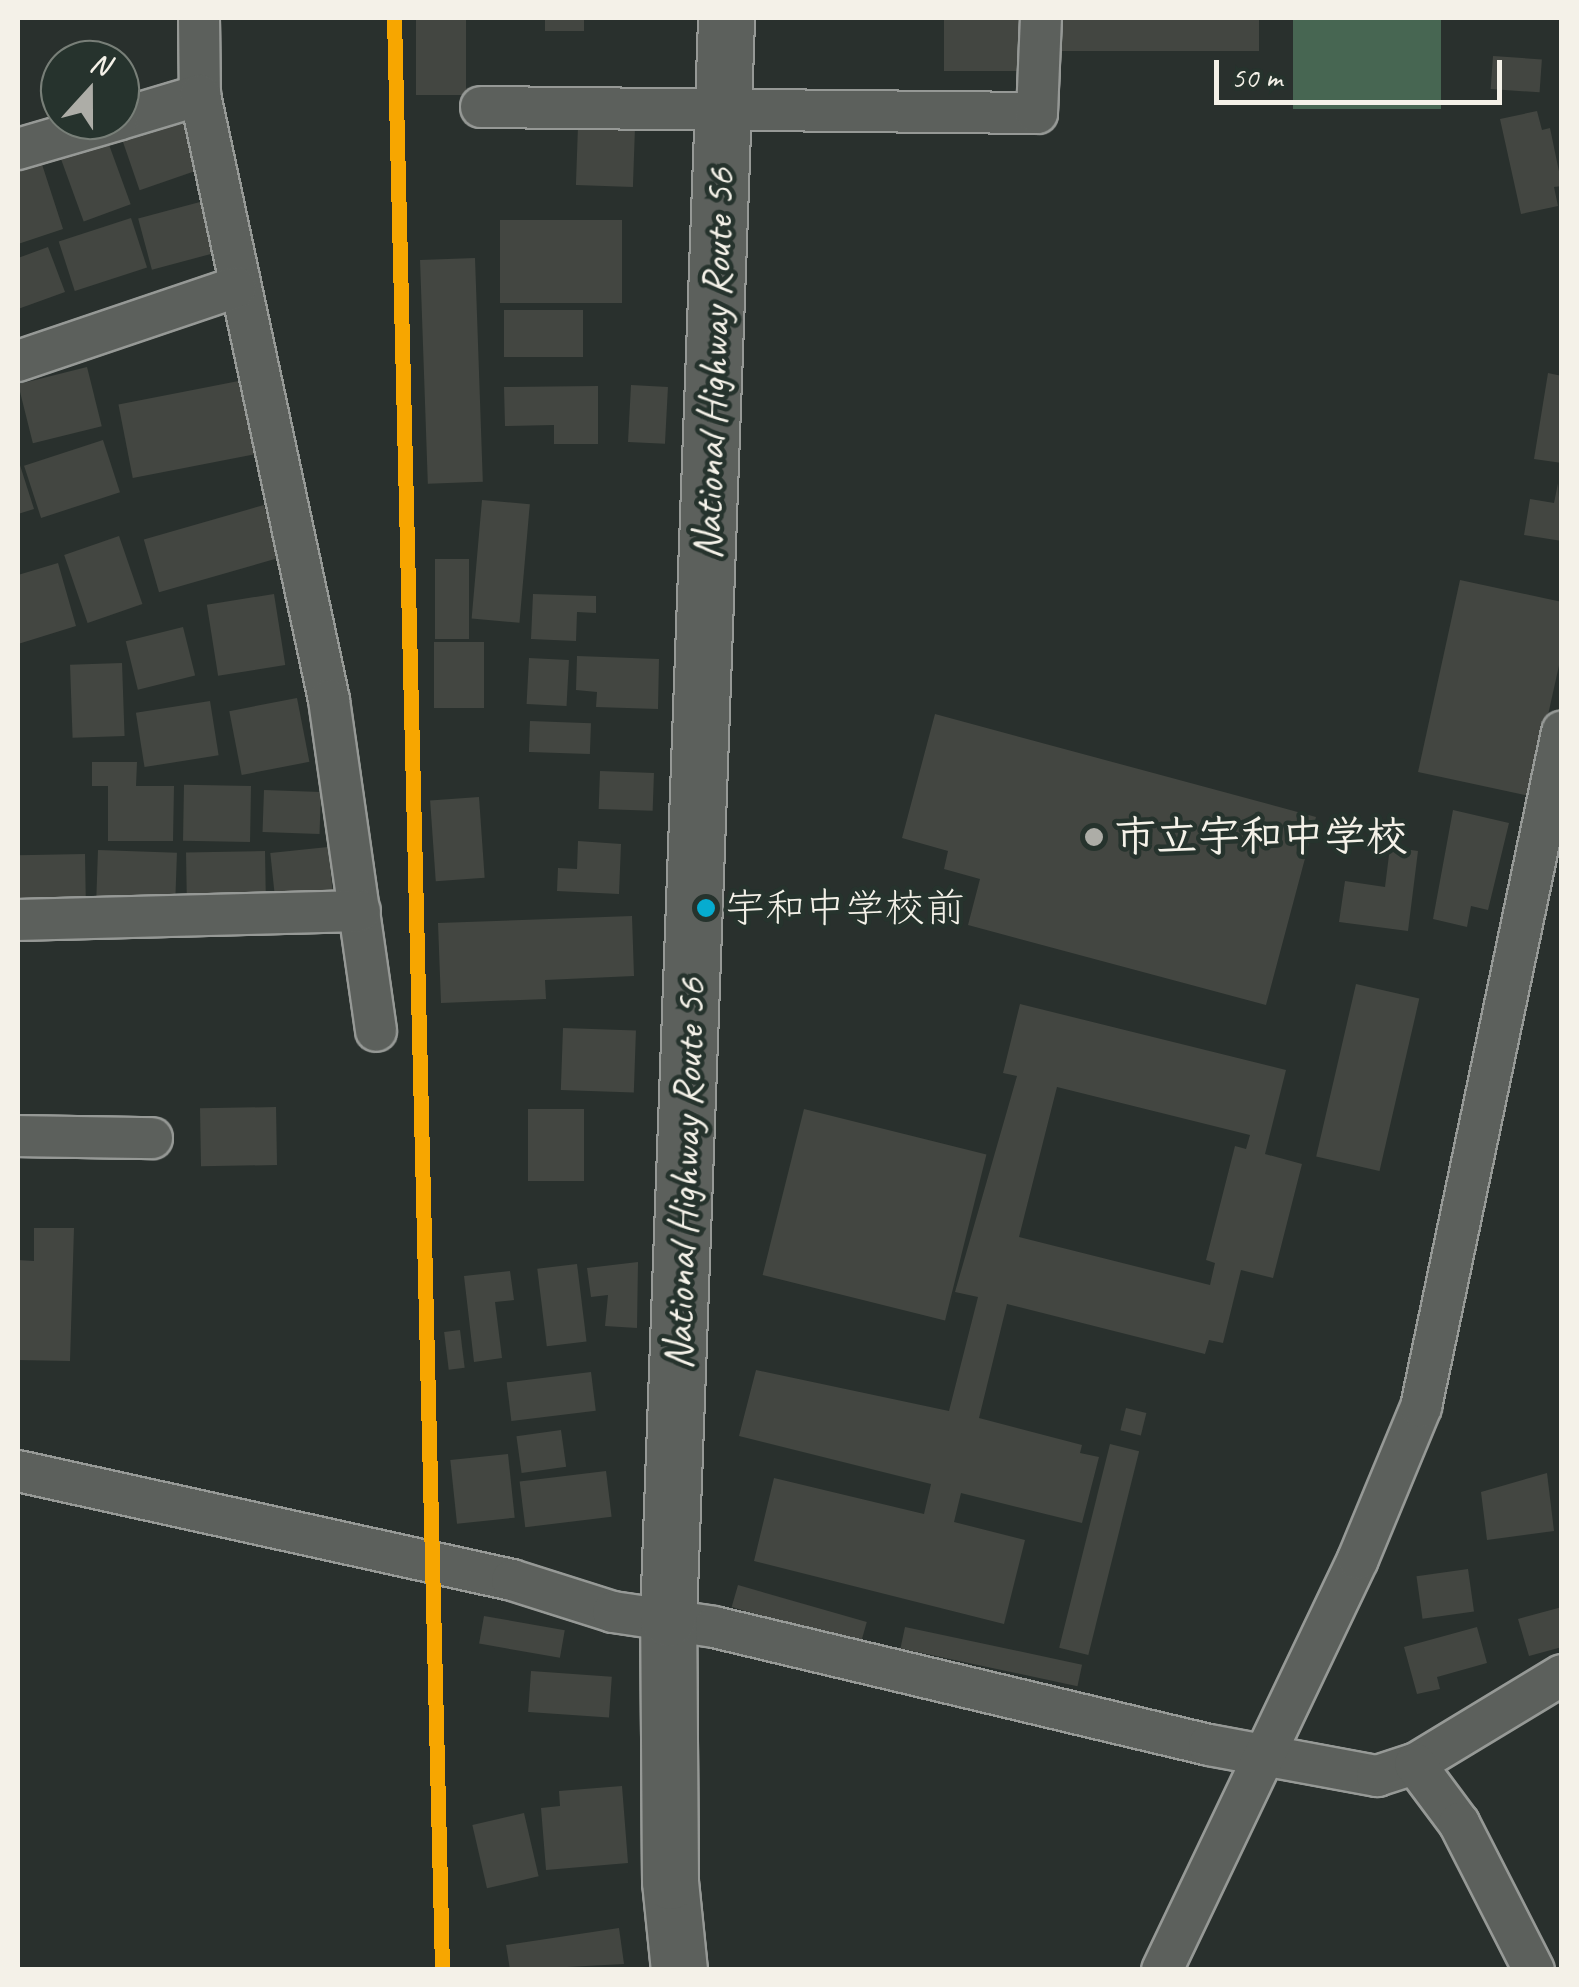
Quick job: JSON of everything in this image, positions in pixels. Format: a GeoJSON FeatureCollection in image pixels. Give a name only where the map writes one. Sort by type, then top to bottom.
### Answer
{"type":"FeatureCollection","features":[{"type":"Feature","properties":{"kind":"highway","name":"National Highway Route 56"},"geometry":{"type":"LineString","coordinates":[[680,1970],[670,1881],[668,1618],[726,18]]}},
{"type":"Feature","properties":{"kind":"street"},"geometry":{"type":"LineString","coordinates":[[199,18],[200,96],[236,287],[330,700],[376,1031]]}},
{"type":"Feature","properties":{"kind":"street"},"geometry":{"type":"LineString","coordinates":[[481,106],[1037,113],[1041,18]]}},
{"type":"Feature","properties":{"kind":"street"},"geometry":{"type":"LineString","coordinates":[[140,114],[200,96]]}},
{"type":"Feature","properties":{"kind":"street"},"geometry":{"type":"LineString","coordinates":[[18,149],[49,140]]}},
{"type":"Feature","properties":{"kind":"street"},"geometry":{"type":"LineString","coordinates":[[18,361],[236,287]]}},
{"type":"Feature","properties":{"kind":"street"},"geometry":{"type":"LineString","coordinates":[[1162,1970],[1421,1407],[1562,732]]}},
{"type":"Feature","properties":{"kind":"street"},"geometry":{"type":"LineString","coordinates":[[18,920],[360,912]]}},
{"type":"Feature","properties":{"kind":"street"},"geometry":{"type":"LineString","coordinates":[[18,1136],[152,1138]]}},
{"type":"Feature","properties":{"kind":"street"},"geometry":{"type":"LineString","coordinates":[[18,1471],[512,1580],[613,1612],[668,1618],[1264,1754],[1377,1776],[1415,1764],[1562,1675]]}},
{"type":"Feature","properties":{"kind":"street"},"geometry":{"type":"LineString","coordinates":[[1415,1764],[1475,1851],[1534,1970]]}},
{"type":"Feature","properties":{"kind":"green space"},"geometry":{"type":"Polygon","coordinates":[[[1293,18],[1441,18],[1441,109],[1293,109],[1293,18]]]}},
{"type":"Feature","properties":{"kind":"building"},"geometry":{"type":"Polygon","coordinates":[[[416,18],[466,18],[466,95],[416,95],[416,18]]]}},
{"type":"Feature","properties":{"kind":"building"},"geometry":{"type":"Polygon","coordinates":[[[545,18],[584,18],[584,31],[545,31],[545,18]]]}},
{"type":"Feature","properties":{"kind":"building"},"geometry":{"type":"Polygon","coordinates":[[[944,18],[1027,18],[1027,71],[944,71],[944,18]]]}},
{"type":"Feature","properties":{"kind":"building"},"geometry":{"type":"Polygon","coordinates":[[[1057,18],[1259,18],[1259,51],[1057,51],[1057,18]]]}},
{"type":"Feature","properties":{"kind":"building"},"geometry":{"type":"Polygon","coordinates":[[[1493,56],[1542,59],[1540,92],[1491,89],[1493,56]]]}},
{"type":"Feature","properties":{"kind":"building"},"geometry":{"type":"Polygon","coordinates":[[[1537,111],[1542,130],[1550,128],[1562,186],[1554,187],[1558,206],[1521,214],[1500,119],[1537,111]]]}},
{"type":"Feature","properties":{"kind":"building"},"geometry":{"type":"Polygon","coordinates":[[[186,116],[204,168],[140,190],[122,140],[140,140],[140,132],[186,116]]]}},
{"type":"Feature","properties":{"kind":"building"},"geometry":{"type":"Polygon","coordinates":[[[578,126],[635,128],[633,187],[576,185],[578,126]]]}},
{"type":"Feature","properties":{"kind":"building"},"geometry":{"type":"Polygon","coordinates":[[[79,140],[107,140],[131,204],[84,221],[57,148],[79,140]]]}},
{"type":"Feature","properties":{"kind":"building"},"geometry":{"type":"Polygon","coordinates":[[[38,152],[63,229],[18,244],[18,159],[38,152]]]}},
{"type":"Feature","properties":{"kind":"building"},"geometry":{"type":"Polygon","coordinates":[[[200,202],[214,253],[152,270],[138,219],[200,202]]]}},
{"type":"Feature","properties":{"kind":"building"},"geometry":{"type":"Polygon","coordinates":[[[131,218],[147,267],[75,291],[59,241],[131,218]]]}},
{"type":"Feature","properties":{"kind":"building"},"geometry":{"type":"Polygon","coordinates":[[[500,220],[622,220],[622,303],[500,303],[500,220]]]}},
{"type":"Feature","properties":{"kind":"building"},"geometry":{"type":"Polygon","coordinates":[[[48,247],[65,292],[18,309],[18,258],[48,247]]]}},
{"type":"Feature","properties":{"kind":"building"},"geometry":{"type":"Polygon","coordinates":[[[475,258],[483,482],[428,484],[420,260],[475,258]]]}},
{"type":"Feature","properties":{"kind":"building"},"geometry":{"type":"Polygon","coordinates":[[[504,310],[583,310],[583,357],[504,357],[504,310]]]}},
{"type":"Feature","properties":{"kind":"building"},"geometry":{"type":"Polygon","coordinates":[[[87,367],[102,426],[33,443],[18,384],[87,367]]]}},
{"type":"Feature","properties":{"kind":"building"},"geometry":{"type":"Polygon","coordinates":[[[1548,373],[1562,376],[1562,463],[1534,459],[1548,373]]]}},
{"type":"Feature","properties":{"kind":"building"},"geometry":{"type":"Polygon","coordinates":[[[249,379],[263,453],[133,478],[118,404],[249,379]]]}},
{"type":"Feature","properties":{"kind":"building"},"geometry":{"type":"Polygon","coordinates":[[[631,385],[668,387],[665,444],[628,442],[631,385]]]}},
{"type":"Feature","properties":{"kind":"building"},"geometry":{"type":"Polygon","coordinates":[[[598,386],[598,444],[554,444],[554,425],[505,426],[504,387],[598,386]]]}},
{"type":"Feature","properties":{"kind":"building"},"geometry":{"type":"Polygon","coordinates":[[[103,440],[120,492],[41,518],[24,466],[103,440]]]}},
{"type":"Feature","properties":{"kind":"building"},"geometry":{"type":"Polygon","coordinates":[[[18,459],[34,509],[18,514],[18,459]]]}},
{"type":"Feature","properties":{"kind":"building"},"geometry":{"type":"Polygon","coordinates":[[[1558,483],[1562,541],[1524,535],[1530,499],[1554,503],[1558,483]]]}},
{"type":"Feature","properties":{"kind":"building"},"geometry":{"type":"Polygon","coordinates":[[[482,500],[530,504],[519,623],[472,619],[482,500]]]}},
{"type":"Feature","properties":{"kind":"building"},"geometry":{"type":"Polygon","coordinates":[[[264,505],[279,558],[159,592],[144,539],[264,505]]]}},
{"type":"Feature","properties":{"kind":"building"},"geometry":{"type":"Polygon","coordinates":[[[119,536],[142,604],[88,623],[64,555],[119,536]]]}},
{"type":"Feature","properties":{"kind":"building"},"geometry":{"type":"Polygon","coordinates":[[[435,559],[469,559],[469,639],[435,639],[435,559]]]}},
{"type":"Feature","properties":{"kind":"building"},"geometry":{"type":"Polygon","coordinates":[[[58,563],[76,626],[18,644],[18,575],[58,563]]]}},
{"type":"Feature","properties":{"kind":"building"},"geometry":{"type":"Polygon","coordinates":[[[1460,580],[1562,602],[1562,652],[1530,796],[1418,772],[1460,580]]]}},
{"type":"Feature","properties":{"kind":"building"},"geometry":{"type":"Polygon","coordinates":[[[274,594],[285,665],[218,676],[207,605],[274,594]]]}},
{"type":"Feature","properties":{"kind":"building"},"geometry":{"type":"Polygon","coordinates":[[[533,594],[596,596],[596,613],[577,612],[576,641],[531,639],[533,594]]]}},
{"type":"Feature","properties":{"kind":"building"},"geometry":{"type":"Polygon","coordinates":[[[183,627],[195,676],[138,690],[126,641],[183,627]]]}},
{"type":"Feature","properties":{"kind":"building"},"geometry":{"type":"Polygon","coordinates":[[[434,642],[484,642],[484,708],[434,708],[434,642]]]}},
{"type":"Feature","properties":{"kind":"building"},"geometry":{"type":"Polygon","coordinates":[[[577,656],[659,659],[658,709],[596,707],[597,692],[576,690],[577,656]]]}},
{"type":"Feature","properties":{"kind":"building"},"geometry":{"type":"Polygon","coordinates":[[[529,658],[569,660],[567,706],[527,704],[529,658]]]}},
{"type":"Feature","properties":{"kind":"building"},"geometry":{"type":"Polygon","coordinates":[[[122,663],[125,736],[73,738],[70,665],[122,663]]]}},
{"type":"Feature","properties":{"kind":"building"},"geometry":{"type":"Polygon","coordinates":[[[297,698],[309,762],[242,775],[229,711],[297,698]]]}},
{"type":"Feature","properties":{"kind":"building"},"geometry":{"type":"Polygon","coordinates":[[[210,701],[219,755],[145,767],[136,713],[210,701]]]}},
{"type":"Feature","properties":{"kind":"building"},"geometry":{"type":"Polygon","coordinates":[[[935,714],[1316,817],[1266,1005],[968,925],[980,879],[944,869],[948,851],[902,838],[935,714]]]}},
{"type":"Feature","properties":{"kind":"building"},"geometry":{"type":"Polygon","coordinates":[[[530,721],[591,723],[590,754],[529,752],[530,721]]]}},
{"type":"Feature","properties":{"kind":"building"},"geometry":{"type":"Polygon","coordinates":[[[92,762],[137,762],[136,786],[174,786],[173,841],[108,841],[108,786],[92,786],[92,762]]]}},
{"type":"Feature","properties":{"kind":"building"},"geometry":{"type":"Polygon","coordinates":[[[600,771],[654,773],[653,811],[599,809],[600,771]]]}},
{"type":"Feature","properties":{"kind":"building"},"geometry":{"type":"Polygon","coordinates":[[[184,785],[251,786],[250,842],[183,841],[184,785]]]}},
{"type":"Feature","properties":{"kind":"building"},"geometry":{"type":"Polygon","coordinates":[[[264,790],[321,792],[319,834],[263,832],[264,790]]]}},
{"type":"Feature","properties":{"kind":"building"},"geometry":{"type":"Polygon","coordinates":[[[479,797],[485,878],[436,881],[430,800],[479,797]]]}},
{"type":"Feature","properties":{"kind":"building"},"geometry":{"type":"Polygon","coordinates":[[[1453,810],[1509,823],[1488,910],[1471,906],[1467,927],[1433,919],[1453,810]]]}},
{"type":"Feature","properties":{"kind":"building"},"geometry":{"type":"Polygon","coordinates":[[[578,841],[621,844],[619,894],[557,891],[558,868],[577,869],[578,841]]]}},
{"type":"Feature","properties":{"kind":"building"},"geometry":{"type":"Polygon","coordinates":[[[328,847],[333,894],[275,900],[270,853],[328,847]]]}},
{"type":"Feature","properties":{"kind":"building"},"geometry":{"type":"Polygon","coordinates":[[[1390,847],[1418,851],[1408,931],[1339,922],[1345,881],[1385,887],[1390,847]]]}},
{"type":"Feature","properties":{"kind":"building"},"geometry":{"type":"Polygon","coordinates":[[[98,850],[177,853],[175,907],[96,904],[98,850]]]}},
{"type":"Feature","properties":{"kind":"building"},"geometry":{"type":"Polygon","coordinates":[[[265,851],[266,903],[187,904],[186,852],[265,851]]]}},
{"type":"Feature","properties":{"kind":"building"},"geometry":{"type":"Polygon","coordinates":[[[85,854],[86,902],[19,903],[18,855],[85,854]]]}},
{"type":"Feature","properties":{"kind":"building"},"geometry":{"type":"Polygon","coordinates":[[[632,916],[634,976],[545,980],[546,999],[441,1003],[438,923],[632,916]]]}},
{"type":"Feature","properties":{"kind":"building"},"geometry":{"type":"Polygon","coordinates":[[[1356,984],[1419,999],[1380,1171],[1316,1156],[1356,984]]]}},
{"type":"Feature","properties":{"kind":"building"},"geometry":{"type":"Polygon","coordinates":[[[1020,1004],[1286,1070],[1265,1154],[1302,1164],[1273,1278],[1241,1270],[1223,1343],[1209,1340],[1205,1354],[1007,1304],[979,1418],[1082,1445],[1080,1453],[1099,1457],[1082,1523],[961,1493],[954,1522],[1025,1540],[1004,1624],[754,1561],[774,1478],[924,1514],[931,1484],[739,1436],[756,1370],[949,1411],[978,1297],[955,1292],[1017,1076],[1003,1073],[1020,1004]],[[1057,1087],[1019,1237],[1210,1285],[1215,1263],[1206,1260],[1235,1146],[1246,1149],[1250,1135],[1057,1087]]]}},
{"type":"Feature","properties":{"kind":"building"},"geometry":{"type":"Polygon","coordinates":[[[563,1028],[636,1031],[634,1093],[561,1090],[563,1028]]]}},
{"type":"Feature","properties":{"kind":"building"},"geometry":{"type":"Polygon","coordinates":[[[276,1107],[277,1165],[201,1166],[200,1108],[276,1107]]]}},
{"type":"Feature","properties":{"kind":"building"},"geometry":{"type":"Polygon","coordinates":[[[528,1109],[584,1109],[584,1181],[528,1181],[528,1109]]]}},
{"type":"Feature","properties":{"kind":"building"},"geometry":{"type":"Polygon","coordinates":[[[804,1109],[986,1154],[945,1320],[763,1275],[804,1109]]]}},
{"type":"Feature","properties":{"kind":"building"},"geometry":{"type":"Polygon","coordinates":[[[34,1228],[74,1228],[70,1361],[18,1360],[18,1260],[34,1261],[34,1228]]]}},
{"type":"Feature","properties":{"kind":"building"},"geometry":{"type":"Polygon","coordinates":[[[638,1262],[637,1328],[605,1326],[608,1295],[591,1297],[587,1268],[638,1262]]]}},
{"type":"Feature","properties":{"kind":"building"},"geometry":{"type":"Polygon","coordinates":[[[577,1264],[587,1341],[547,1346],[537,1269],[577,1264]]]}},
{"type":"Feature","properties":{"kind":"building"},"geometry":{"type":"Polygon","coordinates":[[[510,1271],[514,1300],[495,1302],[502,1358],[474,1362],[464,1276],[510,1271]]]}},
{"type":"Feature","properties":{"kind":"building"},"geometry":{"type":"Polygon","coordinates":[[[460,1330],[465,1368],[449,1370],[444,1332],[460,1330]]]}},
{"type":"Feature","properties":{"kind":"building"},"geometry":{"type":"Polygon","coordinates":[[[591,1372],[596,1411],[511,1421],[507,1382],[591,1372]]]}},
{"type":"Feature","properties":{"kind":"building"},"geometry":{"type":"Polygon","coordinates":[[[1126,1408],[1146,1413],[1141,1435],[1120,1430],[1126,1408]]]}},
{"type":"Feature","properties":{"kind":"building"},"geometry":{"type":"Polygon","coordinates":[[[561,1430],[566,1467],[522,1473],[516,1436],[561,1430]]]}},
{"type":"Feature","properties":{"kind":"building"},"geometry":{"type":"Polygon","coordinates":[[[1110,1444],[1139,1451],[1088,1655],[1059,1648],[1110,1444]]]}},
{"type":"Feature","properties":{"kind":"building"},"geometry":{"type":"Polygon","coordinates":[[[508,1454],[515,1518],[457,1524],[450,1460],[508,1454]]]}},
{"type":"Feature","properties":{"kind":"building"},"geometry":{"type":"Polygon","coordinates":[[[606,1471],[612,1517],[525,1527],[520,1482],[606,1471]]]}},
{"type":"Feature","properties":{"kind":"building"},"geometry":{"type":"Polygon","coordinates":[[[1547,1473],[1554,1531],[1487,1540],[1481,1492],[1547,1473]]]}},
{"type":"Feature","properties":{"kind":"building"},"geometry":{"type":"Polygon","coordinates":[[[1468,1569],[1474,1612],[1422,1619],[1417,1576],[1468,1569]]]}},
{"type":"Feature","properties":{"kind":"building"},"geometry":{"type":"Polygon","coordinates":[[[738,1585],[867,1622],[860,1644],[732,1607],[738,1585]]]}},
{"type":"Feature","properties":{"kind":"building"},"geometry":{"type":"Polygon","coordinates":[[[1562,1607],[1562,1647],[1529,1656],[1518,1619],[1562,1607]]]}},
{"type":"Feature","properties":{"kind":"building"},"geometry":{"type":"Polygon","coordinates":[[[484,1616],[565,1630],[560,1658],[479,1644],[484,1616]]]}},
{"type":"Feature","properties":{"kind":"building"},"geometry":{"type":"Polygon","coordinates":[[[905,1627],[1082,1665],[1077,1686],[900,1649],[905,1627]]]}},
{"type":"Feature","properties":{"kind":"building"},"geometry":{"type":"Polygon","coordinates":[[[1477,1627],[1487,1663],[1437,1677],[1440,1689],[1417,1694],[1404,1647],[1477,1627]]]}},
{"type":"Feature","properties":{"kind":"building"},"geometry":{"type":"Polygon","coordinates":[[[531,1671],[612,1677],[609,1718],[528,1712],[531,1671]]]}},
{"type":"Feature","properties":{"kind":"building"},"geometry":{"type":"Polygon","coordinates":[[[622,1786],[628,1863],[546,1870],[541,1808],[560,1806],[559,1791],[622,1786]]]}},
{"type":"Feature","properties":{"kind":"building"},"geometry":{"type":"Polygon","coordinates":[[[524,1813],[539,1876],[487,1888],[472,1825],[524,1813]]]}},
{"type":"Feature","properties":{"kind":"building"},"geometry":{"type":"Polygon","coordinates":[[[619,1928],[624,1964],[510,1970],[506,1945],[619,1928]]]}},
{"type":"Feature","properties":{"kind":"transit line"},"geometry":{"type":"LineString","coordinates":[[394,18],[442,1970]]}},
{"type":"Feature","properties":{"kind":"place","name":"市立宇和中学校"},"geometry":{"type":"Point","coordinates":[1094,837]}},
{"type":"Feature","properties":{"kind":"place","name":"宇和中学校前"},"geometry":{"type":"Point","coordinates":[706,908]}}]}
